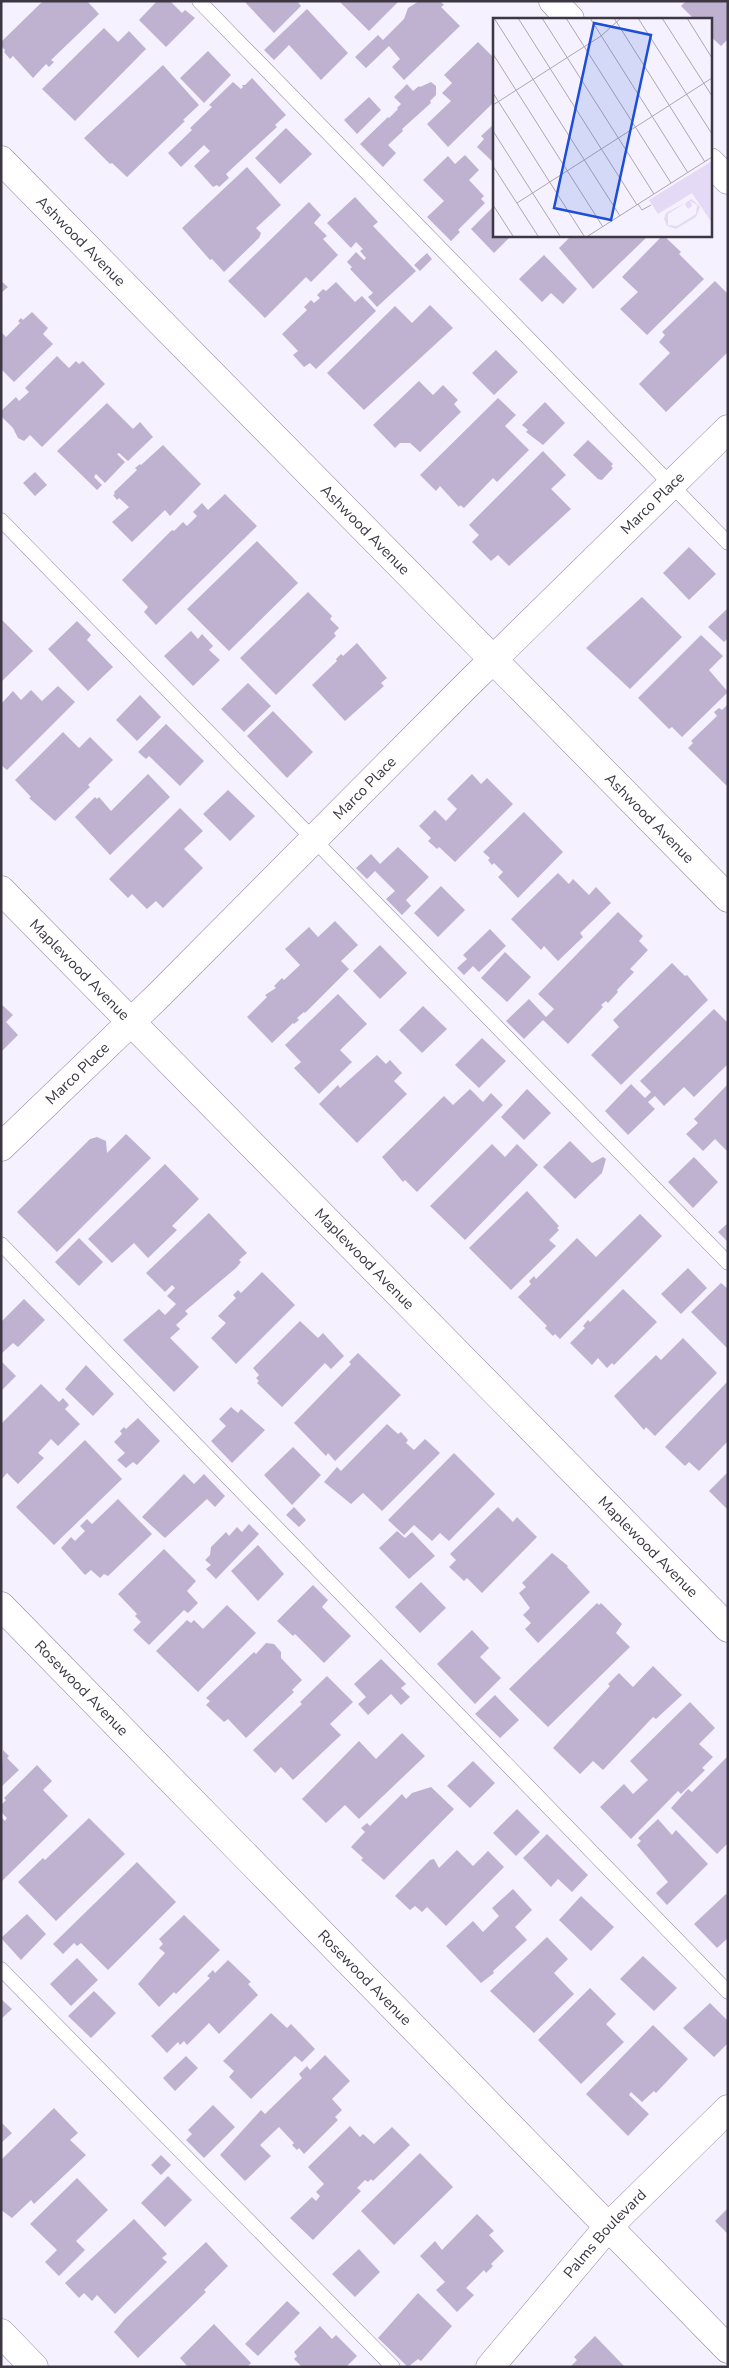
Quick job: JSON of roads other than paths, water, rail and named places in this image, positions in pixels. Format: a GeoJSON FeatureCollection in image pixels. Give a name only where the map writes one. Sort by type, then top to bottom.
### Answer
{"type":"FeatureCollection","features":[{"type":"Feature","properties":{"kind":"street"},"geometry":{"type":"LineString","coordinates":[[553,1],[569,18]]}},
{"type":"Feature","properties":{"kind":"street","name":"Ashwood Avenue"},"geometry":{"type":"LineString","coordinates":[[1,160],[728,898]]}},
{"type":"Feature","properties":{"kind":"street"},"geometry":{"type":"LineString","coordinates":[[712,164],[728,180]]}},
{"type":"Feature","properties":{"kind":"street","name":"Marco Place"},"geometry":{"type":"LineString","coordinates":[[1,1147],[131,1021],[670,484],[728,430]]}},
{"type":"Feature","properties":{"kind":"street","name":"Maplewood Avenue"},"geometry":{"type":"LineString","coordinates":[[1,890],[728,1628]]}},
{"type":"Feature","properties":{"kind":"street","name":"Rosewood Avenue"},"geometry":{"type":"LineString","coordinates":[[1,1606],[728,2349]]}},
{"type":"Feature","properties":{"kind":"street","name":"Palms Boulevard"},"geometry":{"type":"LineString","coordinates":[[490,2367],[608,2227],[728,2109]]}},
{"type":"Feature","properties":{"kind":"street"},"geometry":{"type":"LineString","coordinates":[[1,2333],[34,2367]]}},
{"type":"Feature","properties":{"kind":"lane"},"geometry":{"type":"LineString","coordinates":[[199,1],[728,543]]}},
{"type":"Feature","properties":{"kind":"lane"},"geometry":{"type":"LineString","coordinates":[[1,520],[728,1263]]}},
{"type":"Feature","properties":{"kind":"lane"},"geometry":{"type":"LineString","coordinates":[[1,1244],[728,1992]]}},
{"type":"Feature","properties":{"kind":"lane"},"geometry":{"type":"LineString","coordinates":[[1,1969],[392,2367]]}}]}
